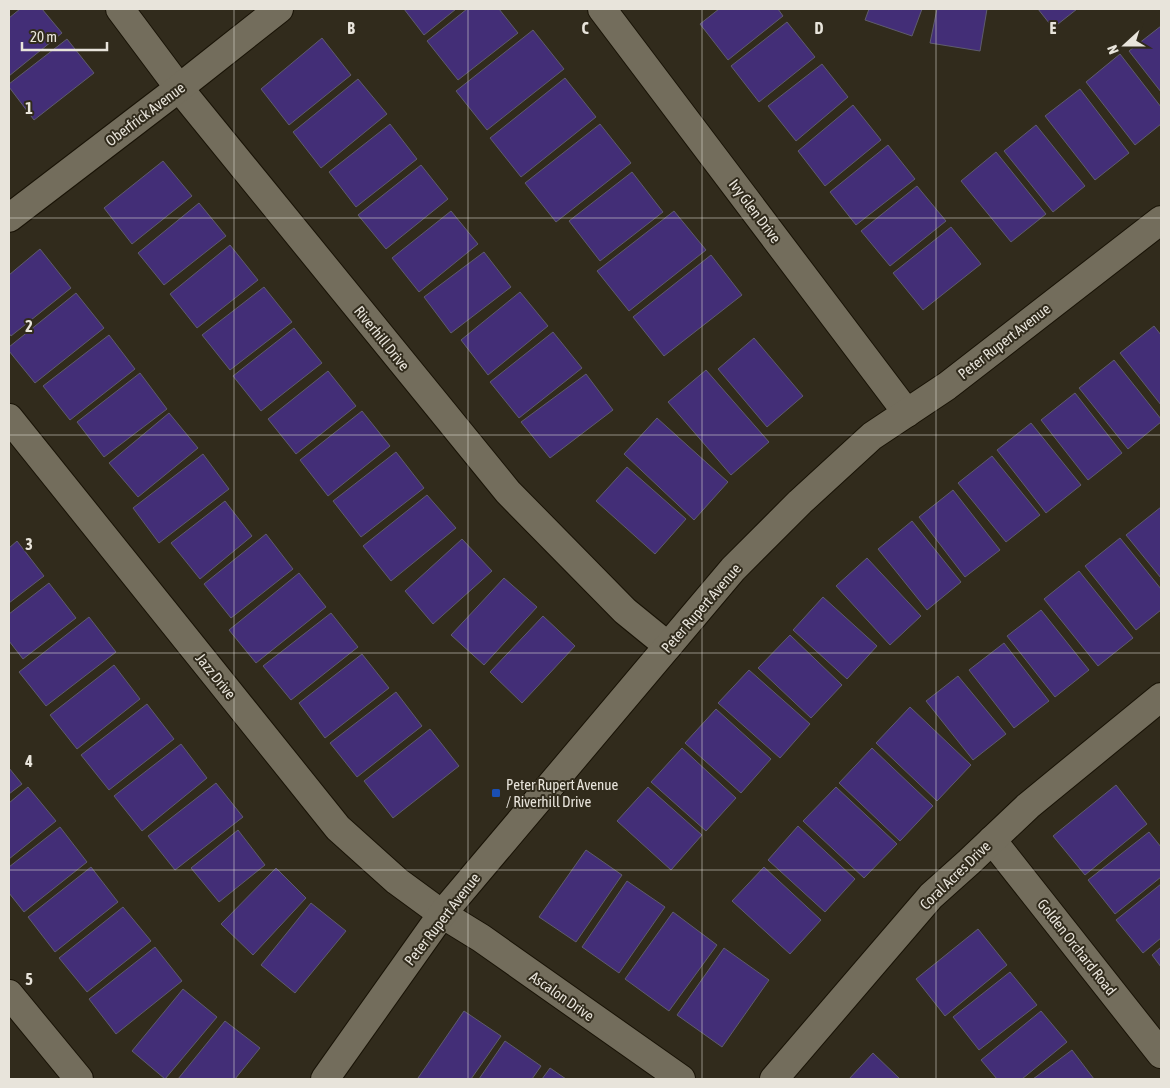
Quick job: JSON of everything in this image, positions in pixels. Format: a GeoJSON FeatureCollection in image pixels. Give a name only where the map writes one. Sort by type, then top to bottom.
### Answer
{"type":"FeatureCollection","features":[{"type":"Feature","properties":{"kind":"street","name":"Riverhill Drive"},"geometry":{"type":"LineString","coordinates":[[120,9],[179,88],[508,492],[625,611],[668,646]]}},
{"type":"Feature","properties":{"kind":"street","name":"Oberfrick Avenue"},"geometry":{"type":"LineString","coordinates":[[9,218],[279,9]]}},
{"type":"Feature","properties":{"kind":"street","name":"Ivy Glen Drive"},"geometry":{"type":"LineString","coordinates":[[602,9],[908,413]]}},
{"type":"Feature","properties":{"kind":"street","name":"Peter Rupert Avenue"},"geometry":{"type":"LineString","coordinates":[[325,1079],[442,914],[733,569],[800,502],[872,436],[947,386],[1161,220]]}},
{"type":"Feature","properties":{"kind":"street","name":"Jazz Drive"},"geometry":{"type":"LineString","coordinates":[[9,418],[338,828],[397,881],[442,914]]}},
{"type":"Feature","properties":{"kind":"street","name":"Coral Acres Drive"},"geometry":{"type":"LineString","coordinates":[[774,1079],[930,896],[1028,806],[1161,697]]}},
{"type":"Feature","properties":{"kind":"street","name":"Golden Orchard Road"},"geometry":{"type":"LineString","coordinates":[[992,840],[1161,1054]]}},
{"type":"Feature","properties":{"kind":"street","name":"Ascalon Drive"},"geometry":{"type":"LineString","coordinates":[[442,914],[481,938],[681,1079]]}},
{"type":"Feature","properties":{"kind":"street"},"geometry":{"type":"LineString","coordinates":[[9,994],[79,1079]]}},
{"type":"Feature","properties":{"kind":"building"},"geometry":{"type":"Polygon","coordinates":[[[20,9],[42,9],[62,33],[9,76],[9,18],[20,9]]]}},
{"type":"Feature","properties":{"kind":"building"},"geometry":{"type":"Polygon","coordinates":[[[404,9],[456,9],[424,35],[404,9]]]}},
{"type":"Feature","properties":{"kind":"building"},"geometry":{"type":"Polygon","coordinates":[[[467,9],[499,9],[518,33],[458,80],[427,41],[467,9]]]}},
{"type":"Feature","properties":{"kind":"building"},"geometry":{"type":"Polygon","coordinates":[[[719,9],[778,9],[783,16],[728,60],[700,24],[719,9]]]}},
{"type":"Feature","properties":{"kind":"building"},"geometry":{"type":"Polygon","coordinates":[[[869,9],[922,9],[912,36],[865,20],[869,9]]]}},
{"type":"Feature","properties":{"kind":"building"},"geometry":{"type":"Polygon","coordinates":[[[937,9],[987,9],[980,51],[930,43],[937,9]]]}},
{"type":"Feature","properties":{"kind":"building"},"geometry":{"type":"Polygon","coordinates":[[[1038,9],[1077,9],[1053,28],[1038,9]]]}},
{"type":"Feature","properties":{"kind":"building"},"geometry":{"type":"Polygon","coordinates":[[[787,22],[815,57],[759,102],[731,66],[787,22]]]}},
{"type":"Feature","properties":{"kind":"building"},"geometry":{"type":"Polygon","coordinates":[[[1161,26],[1161,92],[1129,51],[1161,26]]]}},
{"type":"Feature","properties":{"kind":"building"},"geometry":{"type":"Polygon","coordinates":[[[533,30],[564,69],[487,130],[456,91],[533,30]]]}},
{"type":"Feature","properties":{"kind":"building"},"geometry":{"type":"Polygon","coordinates":[[[322,38],[351,75],[289,125],[261,89],[322,38]]]}},
{"type":"Feature","properties":{"kind":"building"},"geometry":{"type":"Polygon","coordinates":[[[67,39],[94,73],[34,120],[9,87],[9,84],[67,39]]]}},
{"type":"Feature","properties":{"kind":"building"},"geometry":{"type":"Polygon","coordinates":[[[1120,54],[1161,107],[1161,124],[1135,145],[1086,82],[1120,54]]]}},
{"type":"Feature","properties":{"kind":"building"},"geometry":{"type":"Polygon","coordinates":[[[822,64],[848,97],[796,141],[768,106],[822,64]]]}},
{"type":"Feature","properties":{"kind":"building"},"geometry":{"type":"Polygon","coordinates":[[[565,78],[596,117],[521,177],[490,138],[565,78]]]}},
{"type":"Feature","properties":{"kind":"building"},"geometry":{"type":"Polygon","coordinates":[[[358,79],[387,114],[321,168],[293,132],[358,79]]]}},
{"type":"Feature","properties":{"kind":"building"},"geometry":{"type":"Polygon","coordinates":[[[1080,89],[1129,153],[1095,180],[1045,116],[1080,89]]]}},
{"type":"Feature","properties":{"kind":"building"},"geometry":{"type":"Polygon","coordinates":[[[853,105],[881,140],[825,186],[798,151],[853,105]]]}},
{"type":"Feature","properties":{"kind":"building"},"geometry":{"type":"Polygon","coordinates":[[[390,124],[417,159],[356,207],[329,172],[390,124]]]}},
{"type":"Feature","properties":{"kind":"building"},"geometry":{"type":"Polygon","coordinates":[[[600,124],[631,163],[556,222],[525,183],[600,124]]]}},
{"type":"Feature","properties":{"kind":"building"},"geometry":{"type":"Polygon","coordinates":[[[1036,125],[1085,186],[1053,212],[1004,151],[1036,125]]]}},
{"type":"Feature","properties":{"kind":"building"},"geometry":{"type":"Polygon","coordinates":[[[888,145],[915,179],[856,225],[830,192],[888,145]]]}},
{"type":"Feature","properties":{"kind":"building"},"geometry":{"type":"Polygon","coordinates":[[[996,152],[1046,214],[1011,242],[961,181],[996,152]]]}},
{"type":"Feature","properties":{"kind":"building"},"geometry":{"type":"Polygon","coordinates":[[[163,161],[192,196],[132,244],[104,208],[163,161]]]}},
{"type":"Feature","properties":{"kind":"building"},"geometry":{"type":"Polygon","coordinates":[[[421,165],[448,199],[386,249],[358,215],[421,165]]]}},
{"type":"Feature","properties":{"kind":"building"},"geometry":{"type":"Polygon","coordinates":[[[632,172],[663,212],[600,261],[569,221],[632,172]]]}},
{"type":"Feature","properties":{"kind":"building"},"geometry":{"type":"Polygon","coordinates":[[[917,186],[946,221],[890,266],[861,231],[917,186]]]}},
{"type":"Feature","properties":{"kind":"building"},"geometry":{"type":"Polygon","coordinates":[[[199,203],[226,236],[164,285],[138,253],[199,203]]]}},
{"type":"Feature","properties":{"kind":"building"},"geometry":{"type":"Polygon","coordinates":[[[451,211],[478,244],[419,292],[392,258],[451,211]]]}},
{"type":"Feature","properties":{"kind":"building"},"geometry":{"type":"Polygon","coordinates":[[[674,211],[706,250],[629,311],[597,271],[674,211]]]}},
{"type":"Feature","properties":{"kind":"building"},"geometry":{"type":"Polygon","coordinates":[[[951,227],[981,264],[923,310],[893,273],[951,227]]]}},
{"type":"Feature","properties":{"kind":"building"},"geometry":{"type":"Polygon","coordinates":[[[230,245],[258,280],[197,328],[170,294],[230,245]]]}},
{"type":"Feature","properties":{"kind":"building"},"geometry":{"type":"Polygon","coordinates":[[[40,249],[71,288],[11,336],[9,333],[9,275],[40,249]]]}},
{"type":"Feature","properties":{"kind":"building"},"geometry":{"type":"Polygon","coordinates":[[[484,252],[511,287],[451,333],[424,297],[484,252]]]}},
{"type":"Feature","properties":{"kind":"building"},"geometry":{"type":"Polygon","coordinates":[[[711,255],[742,295],[664,356],[633,317],[711,255]]]}},
{"type":"Feature","properties":{"kind":"building"},"geometry":{"type":"Polygon","coordinates":[[[264,287],[292,322],[230,370],[202,335],[264,287]]]}},
{"type":"Feature","properties":{"kind":"building"},"geometry":{"type":"Polygon","coordinates":[[[520,292],[548,326],[488,375],[461,340],[520,292]]]}},
{"type":"Feature","properties":{"kind":"building"},"geometry":{"type":"Polygon","coordinates":[[[76,293],[104,328],[35,383],[9,351],[9,347],[76,293]]]}},
{"type":"Feature","properties":{"kind":"building"},"geometry":{"type":"Polygon","coordinates":[[[1154,326],[1161,335],[1161,405],[1120,353],[1154,326]]]}},
{"type":"Feature","properties":{"kind":"building"},"geometry":{"type":"Polygon","coordinates":[[[294,328],[322,363],[261,411],[233,376],[294,328]]]}},
{"type":"Feature","properties":{"kind":"building"},"geometry":{"type":"Polygon","coordinates":[[[553,332],[582,368],[519,418],[490,382],[553,332]]]}},
{"type":"Feature","properties":{"kind":"building"},"geometry":{"type":"Polygon","coordinates":[[[109,335],[135,369],[70,420],[43,386],[109,335]]]}},
{"type":"Feature","properties":{"kind":"building"},"geometry":{"type":"Polygon","coordinates":[[[754,338],[803,396],[767,427],[718,369],[754,338]]]}},
{"type":"Feature","properties":{"kind":"building"},"geometry":{"type":"Polygon","coordinates":[[[1114,360],[1161,419],[1161,422],[1128,449],[1079,388],[1114,360]]]}},
{"type":"Feature","properties":{"kind":"building"},"geometry":{"type":"Polygon","coordinates":[[[706,370],[769,442],[731,475],[668,402],[706,370]]]}},
{"type":"Feature","properties":{"kind":"building"},"geometry":{"type":"Polygon","coordinates":[[[328,371],[356,406],[296,454],[268,419],[328,371]]]}},
{"type":"Feature","properties":{"kind":"building"},"geometry":{"type":"Polygon","coordinates":[[[140,373],[167,409],[104,457],[77,422],[140,373]]]}},
{"type":"Feature","properties":{"kind":"building"},"geometry":{"type":"Polygon","coordinates":[[[586,374],[613,410],[550,458],[521,422],[586,374]]]}},
{"type":"Feature","properties":{"kind":"building"},"geometry":{"type":"Polygon","coordinates":[[[1075,393],[1122,453],[1088,480],[1041,420],[1075,393]]]}},
{"type":"Feature","properties":{"kind":"building"},"geometry":{"type":"Polygon","coordinates":[[[362,411],[390,446],[328,496],[300,460],[362,411]]]}},
{"type":"Feature","properties":{"kind":"building"},"geometry":{"type":"Polygon","coordinates":[[[169,413],[198,448],[138,497],[109,463],[169,413]]]}},
{"type":"Feature","properties":{"kind":"building"},"geometry":{"type":"Polygon","coordinates":[[[657,418],[728,482],[694,520],[624,454],[657,418]]]}},
{"type":"Feature","properties":{"kind":"building"},"geometry":{"type":"Polygon","coordinates":[[[1031,423],[1081,485],[1046,513],[997,450],[1031,423]]]}},
{"type":"Feature","properties":{"kind":"building"},"geometry":{"type":"Polygon","coordinates":[[[396,452],[424,488],[361,537],[333,501],[396,452]]]}},
{"type":"Feature","properties":{"kind":"building"},"geometry":{"type":"Polygon","coordinates":[[[203,454],[229,489],[159,543],[133,508],[203,454]]]}},
{"type":"Feature","properties":{"kind":"building"},"geometry":{"type":"Polygon","coordinates":[[[992,456],[1040,515],[1006,542],[958,483],[992,456]]]}},
{"type":"Feature","properties":{"kind":"building"},"geometry":{"type":"Polygon","coordinates":[[[627,467],[686,519],[655,554],[596,501],[627,467]]]}},
{"type":"Feature","properties":{"kind":"building"},"geometry":{"type":"Polygon","coordinates":[[[953,490],[1000,550],[965,577],[919,517],[953,490]]]}},
{"type":"Feature","properties":{"kind":"building"},"geometry":{"type":"Polygon","coordinates":[[[427,495],[456,528],[391,581],[363,546],[427,495]]]}},
{"type":"Feature","properties":{"kind":"building"},"geometry":{"type":"Polygon","coordinates":[[[225,501],[252,536],[200,579],[171,543],[225,501]]]}},
{"type":"Feature","properties":{"kind":"building"},"geometry":{"type":"Polygon","coordinates":[[[1161,507],[1161,578],[1126,535],[1161,507]]]}},
{"type":"Feature","properties":{"kind":"building"},"geometry":{"type":"Polygon","coordinates":[[[912,521],[961,582],[927,610],[878,549],[912,521]]]}},
{"type":"Feature","properties":{"kind":"building"},"geometry":{"type":"Polygon","coordinates":[[[266,534],[293,569],[231,618],[204,584],[266,534]]]}},
{"type":"Feature","properties":{"kind":"building"},"geometry":{"type":"Polygon","coordinates":[[[1120,538],[1161,589],[1161,610],[1136,630],[1085,566],[1120,538]]]}},
{"type":"Feature","properties":{"kind":"building"},"geometry":{"type":"Polygon","coordinates":[[[462,539],[492,571],[433,624],[405,591],[462,539]]]}},
{"type":"Feature","properties":{"kind":"building"},"geometry":{"type":"Polygon","coordinates":[[[17,541],[44,576],[9,603],[9,548],[17,541]]]}},
{"type":"Feature","properties":{"kind":"building"},"geometry":{"type":"Polygon","coordinates":[[[867,558],[921,616],[890,645],[836,586],[867,558]]]}},
{"type":"Feature","properties":{"kind":"building"},"geometry":{"type":"Polygon","coordinates":[[[1079,571],[1133,638],[1098,666],[1044,599],[1079,571]]]}},
{"type":"Feature","properties":{"kind":"building"},"geometry":{"type":"Polygon","coordinates":[[[299,573],[326,607],[256,663],[229,630],[299,573]]]}},
{"type":"Feature","properties":{"kind":"building"},"geometry":{"type":"Polygon","coordinates":[[[504,578],[537,607],[484,665],[451,635],[504,578]]]}},
{"type":"Feature","properties":{"kind":"building"},"geometry":{"type":"Polygon","coordinates":[[[49,583],[76,618],[23,659],[9,641],[9,614],[49,583]]]}},
{"type":"Feature","properties":{"kind":"building"},"geometry":{"type":"Polygon","coordinates":[[[823,597],[877,646],[847,679],[793,630],[823,597]]]}},
{"type":"Feature","properties":{"kind":"building"},"geometry":{"type":"Polygon","coordinates":[[[1041,610],[1089,670],[1055,697],[1007,636],[1041,610]]]}},
{"type":"Feature","properties":{"kind":"building"},"geometry":{"type":"Polygon","coordinates":[[[331,613],[358,647],[291,700],[263,666],[331,613]]]}},
{"type":"Feature","properties":{"kind":"building"},"geometry":{"type":"Polygon","coordinates":[[[543,616],[575,646],[522,703],[490,672],[543,616]]]}},
{"type":"Feature","properties":{"kind":"building"},"geometry":{"type":"Polygon","coordinates":[[[89,617],[116,652],[46,706],[19,672],[89,617]]]}},
{"type":"Feature","properties":{"kind":"building"},"geometry":{"type":"Polygon","coordinates":[[[790,635],[842,685],[811,718],[758,668],[790,635]]]}},
{"type":"Feature","properties":{"kind":"building"},"geometry":{"type":"Polygon","coordinates":[[[1004,643],[1049,701],[1014,728],[969,670],[1004,643]]]}},
{"type":"Feature","properties":{"kind":"building"},"geometry":{"type":"Polygon","coordinates":[[[362,654],[389,688],[325,738],[299,703],[362,654]]]}},
{"type":"Feature","properties":{"kind":"building"},"geometry":{"type":"Polygon","coordinates":[[[114,665],[140,699],[77,749],[50,715],[114,665]]]}},
{"type":"Feature","properties":{"kind":"building"},"geometry":{"type":"Polygon","coordinates":[[[749,670],[810,724],[780,758],[718,703],[749,670]]]}},
{"type":"Feature","properties":{"kind":"building"},"geometry":{"type":"Polygon","coordinates":[[[958,676],[1006,734],[973,760],[926,701],[958,676]]]}},
{"type":"Feature","properties":{"kind":"building"},"geometry":{"type":"Polygon","coordinates":[[[396,692],[422,726],[357,777],[330,743],[396,692]]]}},
{"type":"Feature","properties":{"kind":"building"},"geometry":{"type":"Polygon","coordinates":[[[147,704],[174,739],[109,790],[81,755],[147,704]]]}},
{"type":"Feature","properties":{"kind":"building"},"geometry":{"type":"Polygon","coordinates":[[[910,707],[971,765],[937,801],[876,743],[910,707]]]}},
{"type":"Feature","properties":{"kind":"building"},"geometry":{"type":"Polygon","coordinates":[[[716,709],[771,759],[741,793],[685,743],[716,709]]]}},
{"type":"Feature","properties":{"kind":"building"},"geometry":{"type":"Polygon","coordinates":[[[430,729],[459,766],[393,818],[364,781],[430,729]]]}},
{"type":"Feature","properties":{"kind":"building"},"geometry":{"type":"Polygon","coordinates":[[[181,744],[207,778],[142,831],[114,796],[181,744]]]}},
{"type":"Feature","properties":{"kind":"building"},"geometry":{"type":"Polygon","coordinates":[[[682,748],[736,798],[706,831],[651,782],[682,748]]]}},
{"type":"Feature","properties":{"kind":"building"},"geometry":{"type":"Polygon","coordinates":[[[872,748],[933,806],[900,841],[839,783],[872,748]]]}},
{"type":"Feature","properties":{"kind":"building"},"geometry":{"type":"Polygon","coordinates":[[[9,768],[22,784],[9,794],[9,768]]]}},
{"type":"Feature","properties":{"kind":"building"},"geometry":{"type":"Polygon","coordinates":[[[216,783],[243,817],[175,870],[148,836],[216,783]]]}},
{"type":"Feature","properties":{"kind":"building"},"geometry":{"type":"Polygon","coordinates":[[[1116,785],[1147,824],[1085,875],[1053,836],[1116,785]]]}},
{"type":"Feature","properties":{"kind":"building"},"geometry":{"type":"Polygon","coordinates":[[[28,787],[56,821],[9,859],[9,803],[28,787]]]}},
{"type":"Feature","properties":{"kind":"building"},"geometry":{"type":"Polygon","coordinates":[[[648,787],[702,835],[671,870],[617,821],[648,787]]]}},
{"type":"Feature","properties":{"kind":"building"},"geometry":{"type":"Polygon","coordinates":[[[836,787],[897,844],[864,878],[803,821],[836,787]]]}},
{"type":"Feature","properties":{"kind":"building"},"geometry":{"type":"Polygon","coordinates":[[[798,826],[855,879],[825,912],[768,860],[798,826]]]}},
{"type":"Feature","properties":{"kind":"building"},"geometry":{"type":"Polygon","coordinates":[[[60,827],[87,862],[24,912],[9,893],[9,867],[60,827]]]}},
{"type":"Feature","properties":{"kind":"building"},"geometry":{"type":"Polygon","coordinates":[[[238,830],[265,865],[219,902],[191,868],[238,830]]]}},
{"type":"Feature","properties":{"kind":"building"},"geometry":{"type":"Polygon","coordinates":[[[1149,832],[1161,847],[1161,877],[1115,914],[1088,880],[1149,832]]]}},
{"type":"Feature","properties":{"kind":"building"},"geometry":{"type":"Polygon","coordinates":[[[586,850],[622,875],[576,942],[539,917],[586,850]]]}},
{"type":"Feature","properties":{"kind":"building"},"geometry":{"type":"Polygon","coordinates":[[[91,867],[118,902],[55,952],[28,917],[91,867]]]}},
{"type":"Feature","properties":{"kind":"building"},"geometry":{"type":"Polygon","coordinates":[[[764,867],[821,920],[790,954],[732,901],[764,867]]]}},
{"type":"Feature","properties":{"kind":"building"},"geometry":{"type":"Polygon","coordinates":[[[276,868],[306,898],[253,955],[221,924],[276,868]]]}},
{"type":"Feature","properties":{"kind":"building"},"geometry":{"type":"Polygon","coordinates":[[[627,881],[665,907],[619,973],[582,947],[627,881]]]}},
{"type":"Feature","properties":{"kind":"building"},"geometry":{"type":"Polygon","coordinates":[[[1161,884],[1161,938],[1143,953],[1116,920],[1161,884]]]}},
{"type":"Feature","properties":{"kind":"building"},"geometry":{"type":"Polygon","coordinates":[[[311,903],[346,931],[295,993],[261,965],[311,903]]]}},
{"type":"Feature","properties":{"kind":"building"},"geometry":{"type":"Polygon","coordinates":[[[123,907],[151,941],[87,992],[59,958],[123,907]]]}},
{"type":"Feature","properties":{"kind":"building"},"geometry":{"type":"Polygon","coordinates":[[[673,912],[717,945],[669,1011],[625,979],[673,912]]]}},
{"type":"Feature","properties":{"kind":"building"},"geometry":{"type":"Polygon","coordinates":[[[978,929],[1007,965],[945,1016],[916,979],[978,929]]]}},
{"type":"Feature","properties":{"kind":"building"},"geometry":{"type":"Polygon","coordinates":[[[155,947],[182,981],[116,1034],[89,999],[155,947]]]}},
{"type":"Feature","properties":{"kind":"building"},"geometry":{"type":"Polygon","coordinates":[[[1161,947],[1161,967],[1152,955],[1161,947]]]}},
{"type":"Feature","properties":{"kind":"building"},"geometry":{"type":"Polygon","coordinates":[[[724,948],[769,980],[722,1047],[677,1015],[724,948]]]}},
{"type":"Feature","properties":{"kind":"building"},"geometry":{"type":"Polygon","coordinates":[[[1010,972],[1037,1005],[979,1050],[953,1017],[1010,972]]]}},
{"type":"Feature","properties":{"kind":"building"},"geometry":{"type":"Polygon","coordinates":[[[183,989],[217,1017],[165,1079],[132,1051],[183,989]]]}},
{"type":"Feature","properties":{"kind":"building"},"geometry":{"type":"Polygon","coordinates":[[[464,1011],[501,1036],[471,1079],[418,1078],[464,1011]]]}},
{"type":"Feature","properties":{"kind":"building"},"geometry":{"type":"Polygon","coordinates":[[[1041,1011],[1067,1042],[1022,1079],[997,1079],[981,1060],[1041,1011]]]}},
{"type":"Feature","properties":{"kind":"building"},"geometry":{"type":"Polygon","coordinates":[[[225,1021],[260,1048],[235,1079],[178,1079],[225,1021]]]}},
{"type":"Feature","properties":{"kind":"building"},"geometry":{"type":"Polygon","coordinates":[[[505,1041],[541,1066],[532,1079],[479,1079],[505,1041]]]}},
{"type":"Feature","properties":{"kind":"building"},"geometry":{"type":"Polygon","coordinates":[[[1072,1050],[1094,1079],[1033,1079],[1072,1050]]]}},
{"type":"Feature","properties":{"kind":"building"},"geometry":{"type":"Polygon","coordinates":[[[873,1053],[900,1079],[849,1079],[873,1053]]]}},
{"type":"Feature","properties":{"kind":"building"},"geometry":{"type":"Polygon","coordinates":[[[550,1068],[566,1079],[542,1079],[550,1068]]]}},
{"type":"Feature","properties":{"kind":"place","name":"Peter Rupert Avenue / Riverhill Drive"},"geometry":{"type":"Point","coordinates":[496,793]}}]}
